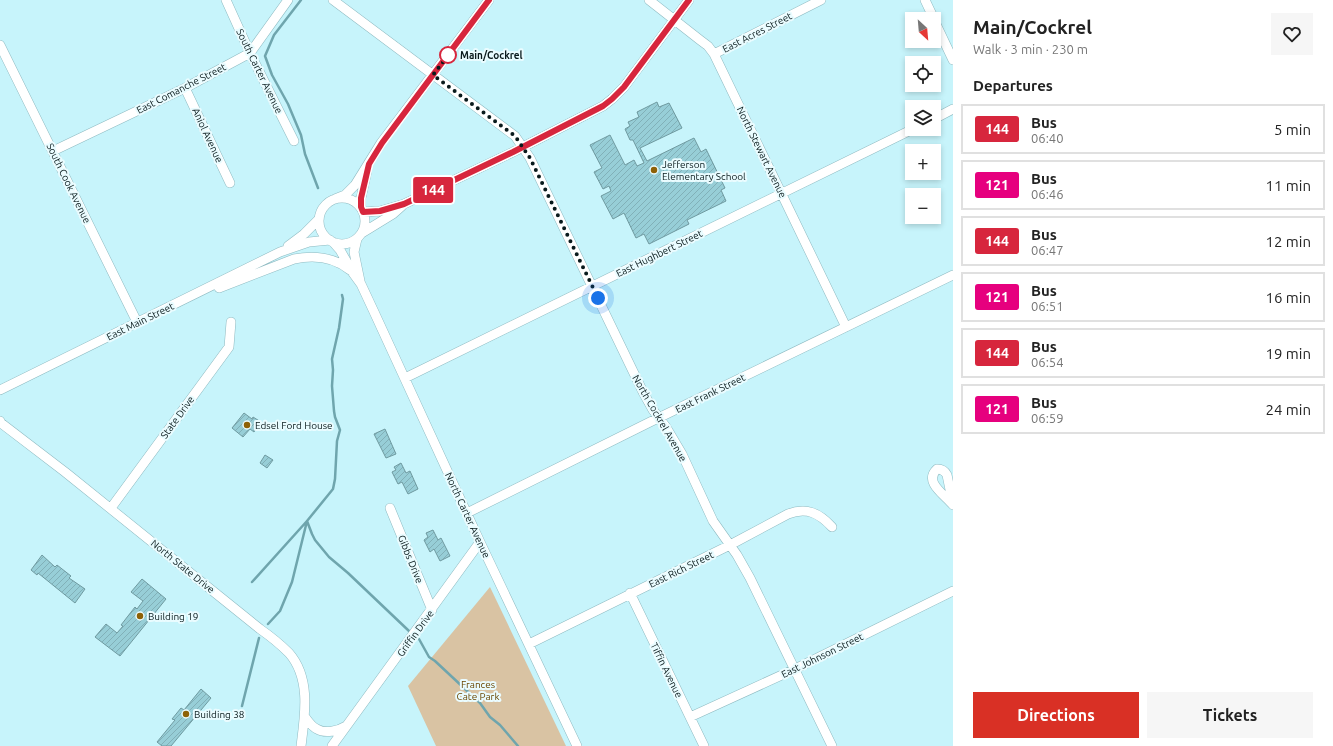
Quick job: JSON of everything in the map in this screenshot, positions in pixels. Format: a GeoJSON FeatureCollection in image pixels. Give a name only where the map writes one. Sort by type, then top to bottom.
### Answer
{"type":"FeatureCollection","features":[{"type":"Feature","properties":{"kind":"street","name":"South Carter Avenue"},"geometry":{"type":"LineString","coordinates":[[226,0],[250,53],[294,141]]}},
{"type":"Feature","properties":{"kind":"street","name":"East Comanche Street"},"geometry":{"type":"LineString","coordinates":[[53,151],[185,88],[250,53],[288,0]]}},
{"type":"Feature","properties":{"kind":"street","name":"North Cockrel Avenue"},"geometry":{"type":"LineString","coordinates":[[333,0],[515,136],[523,147],[530,158],[643,392],[682,454],[713,521],[750,578],[796,669],[832,746]]}},
{"type":"Feature","properties":{"kind":"street"},"geometry":{"type":"LineString","coordinates":[[404,204],[393,214],[350,243],[342,244],[331,241],[323,234],[320,226],[320,219],[324,207],[329,202],[345,195],[355,185],[382,143],[489,0]]}},
{"type":"Feature","properties":{"kind":"street","name":"North Stewart Avenue"},"geometry":{"type":"LineString","coordinates":[[649,0],[708,46],[714,54],[846,327]]}},
{"type":"Feature","properties":{"kind":"street"},"geometry":{"type":"LineString","coordinates":[[336,199],[345,198],[354,201],[362,209],[380,211],[404,204],[523,147],[603,106],[624,87],[689,0]]}},
{"type":"Feature","properties":{"kind":"street","name":"East Acres Street"},"geometry":{"type":"LineString","coordinates":[[714,54],[821,0]]}},
{"type":"Feature","properties":{"kind":"street"},"geometry":{"type":"LineString","coordinates":[[925,0],[931,12]]}},
{"type":"Feature","properties":{"kind":"street"},"geometry":{"type":"LineString","coordinates":[[941,34],[953,60]]}},
{"type":"Feature","properties":{"kind":"street","name":"South Cook Avenue"},"geometry":{"type":"LineString","coordinates":[[0,45],[137,322]]}},
{"type":"Feature","properties":{"kind":"street","name":"Aniol Avenue"},"geometry":{"type":"LineString","coordinates":[[185,88],[230,183]]}},
{"type":"Feature","properties":{"kind":"street"},"geometry":{"type":"LineString","coordinates":[[941,115],[953,109]]}},
{"type":"Feature","properties":{"kind":"street","name":"East Hughbert Street"},"geometry":{"type":"LineString","coordinates":[[405,378],[905,133]]}},
{"type":"Feature","properties":{"kind":"street"},"geometry":{"type":"LineString","coordinates":[[359,236],[365,225],[361,198],[369,164]]}},
{"type":"Feature","properties":{"kind":"street","name":"East Main Street"},"geometry":{"type":"LineString","coordinates":[[280,252],[304,234],[320,219]]}},
{"type":"Feature","properties":{"kind":"street","name":"North Carter Avenue"},"geometry":{"type":"LineString","coordinates":[[359,236],[354,252],[361,284]]}},
{"type":"Feature","properties":{"kind":"street","name":"East Main Street"},"geometry":{"type":"LineString","coordinates":[[0,390],[280,252],[309,242],[331,241]]}},
{"type":"Feature","properties":{"kind":"street","name":"North Carter Avenue"},"geometry":{"type":"LineString","coordinates":[[331,241],[340,250],[361,284],[480,542],[577,746]]}},
{"type":"Feature","properties":{"kind":"street"},"geometry":{"type":"LineString","coordinates":[[178,303],[294,259],[311,256],[332,260],[344,266],[353,273]]}},
{"type":"Feature","properties":{"kind":"street","name":"East Frank Street"},"geometry":{"type":"LineString","coordinates":[[467,513],[953,275]]}},
{"type":"Feature","properties":{"kind":"street","name":"State Drive"},"geometry":{"type":"LineString","coordinates":[[111,508],[229,347],[231,322]]}},
{"type":"Feature","properties":{"kind":"street","name":"North State Drive"},"geometry":{"type":"LineString","coordinates":[[0,421],[260,628],[289,654],[301,673],[305,700],[305,717],[301,746]]}},
{"type":"Feature","properties":{"kind":"street","name":"Gibbs Drive"},"geometry":{"type":"LineString","coordinates":[[390,508],[432,610]]}},
{"type":"Feature","properties":{"kind":"street","name":"East Rich Street"},"geometry":{"type":"LineString","coordinates":[[529,644],[794,512],[816,514],[822,517],[832,527]]}},
{"type":"Feature","properties":{"kind":"street","name":"Griffin Drive"},"geometry":{"type":"LineString","coordinates":[[332,746],[480,542]]}},
{"type":"Feature","properties":{"kind":"street","name":"East Johnson Street"},"geometry":{"type":"LineString","coordinates":[[690,717],[796,669],[953,591]]}},
{"type":"Feature","properties":{"kind":"street","name":"Tiffin Avenue"},"geometry":{"type":"LineString","coordinates":[[630,593],[704,746]]}},
{"type":"Feature","properties":{"kind":"street"},"geometry":{"type":"LineString","coordinates":[[305,717],[312,726],[318,730],[335,731],[349,724]]}},
{"type":"Feature","properties":{"kind":"green space","name":"Frances Cate Park"},"geometry":{"type":"Polygon","coordinates":[[[490,587],[566,746],[436,746],[408,686],[490,587]]]}},
{"type":"Feature","properties":{"kind":"building"},"geometry":{"type":"Polygon","coordinates":[[[657,102],[659,107],[669,103],[682,128],[640,148],[647,161],[694,138],[701,152],[706,149],[725,188],[721,190],[726,201],[687,220],[689,224],[649,244],[644,234],[636,238],[624,213],[613,219],[601,196],[611,191],[609,186],[603,189],[594,172],[602,168],[590,145],[610,135],[625,165],[634,160],[637,166],[644,163],[633,140],[630,140],[625,129],[630,126],[628,122],[639,117],[637,112],[657,102]]]}},
{"type":"Feature","properties":{"kind":"building","name":"Edsel Ford House"},"geometry":{"type":"Polygon","coordinates":[[[244,413],[252,419],[253,417],[261,422],[254,432],[250,429],[243,437],[232,428],[244,413]]]}},
{"type":"Feature","properties":{"kind":"building"},"geometry":{"type":"Polygon","coordinates":[[[385,429],[396,454],[386,458],[374,434],[385,429]]]}},
{"type":"Feature","properties":{"kind":"building"},"geometry":{"type":"Polygon","coordinates":[[[265,455],[273,460],[267,468],[260,463],[265,455]]]}},
{"type":"Feature","properties":{"kind":"building"},"geometry":{"type":"Polygon","coordinates":[[[401,463],[406,473],[410,471],[418,489],[408,494],[402,482],[398,484],[392,472],[396,470],[394,467],[401,463]]]}},
{"type":"Feature","properties":{"kind":"building"},"geometry":{"type":"Polygon","coordinates":[[[433,530],[438,540],[441,538],[450,556],[440,561],[434,549],[430,552],[424,540],[428,537],[426,533],[433,530]]]}},
{"type":"Feature","properties":{"kind":"building"},"geometry":{"type":"Polygon","coordinates":[[[42,555],[55,567],[57,565],[71,576],[69,578],[85,589],[75,603],[38,573],[37,575],[31,570],[42,555]]]}},
{"type":"Feature","properties":{"kind":"building","name":"Building 19"},"geometry":{"type":"Polygon","coordinates":[[[142,579],[166,599],[120,656],[95,637],[106,624],[117,633],[123,626],[121,625],[135,607],[137,609],[143,601],[131,592],[142,579]]]}},
{"type":"Feature","properties":{"kind":"building","name":"Building 38"},"geometry":{"type":"Polygon","coordinates":[[[201,689],[211,698],[171,746],[162,746],[157,742],[175,720],[172,719],[181,708],[184,710],[201,689]]]}},
{"type":"Feature","properties":{"kind":"waterway"},"geometry":{"type":"LineString","coordinates":[[301,0],[274,35],[265,56],[272,75],[288,104],[301,135],[305,154],[318,188]]}},
{"type":"Feature","properties":{"kind":"waterway"},"geometry":{"type":"LineString","coordinates":[[268,624],[280,611],[292,582],[307,521],[333,489],[337,441],[340,430],[334,411],[332,359],[339,328],[343,299],[342,295]]}},
{"type":"Feature","properties":{"kind":"waterway"},"geometry":{"type":"LineString","coordinates":[[252,582],[307,521],[315,540],[329,557],[409,631]]}},
{"type":"Feature","properties":{"kind":"waterway"},"geometry":{"type":"LineString","coordinates":[[242,706],[259,638]]}},
{"type":"Feature","properties":{"kind":"waterway"},"geometry":{"type":"LineString","coordinates":[[419,639],[429,657],[480,703],[490,717],[500,725],[518,746]]}},
{"type":"Feature","properties":{"kind":"bus line","name":"144"},"geometry":{"type":"LineString","coordinates":[[489,0],[382,143],[369,164],[361,198],[361,207],[363,212],[380,211],[404,204],[513,152],[603,106],[624,87],[689,0]]}},
{"type":"Feature","properties":{"kind":"place","name":"Main/Cockrel"},"geometry":{"type":"Point","coordinates":[448,55]}},
{"type":"Feature","properties":{"kind":"place","name":"Jefferson Elementary School"},"geometry":{"type":"Point","coordinates":[654,170]}},
{"type":"Feature","properties":{"kind":"place","name":"Edsel Ford House"},"geometry":{"type":"Point","coordinates":[247,425]}},
{"type":"Feature","properties":{"kind":"place","name":"Building 19"},"geometry":{"type":"Point","coordinates":[140,616]}},
{"type":"Feature","properties":{"kind":"place","name":"Building 38"},"geometry":{"type":"Point","coordinates":[186,714]}},
{"type":"Feature","properties":{"kind":"route"},"geometry":{"type":"LineString","coordinates":[[448,55],[450,53],[433,75],[515,136],[530,158],[598,298]]}}]}
